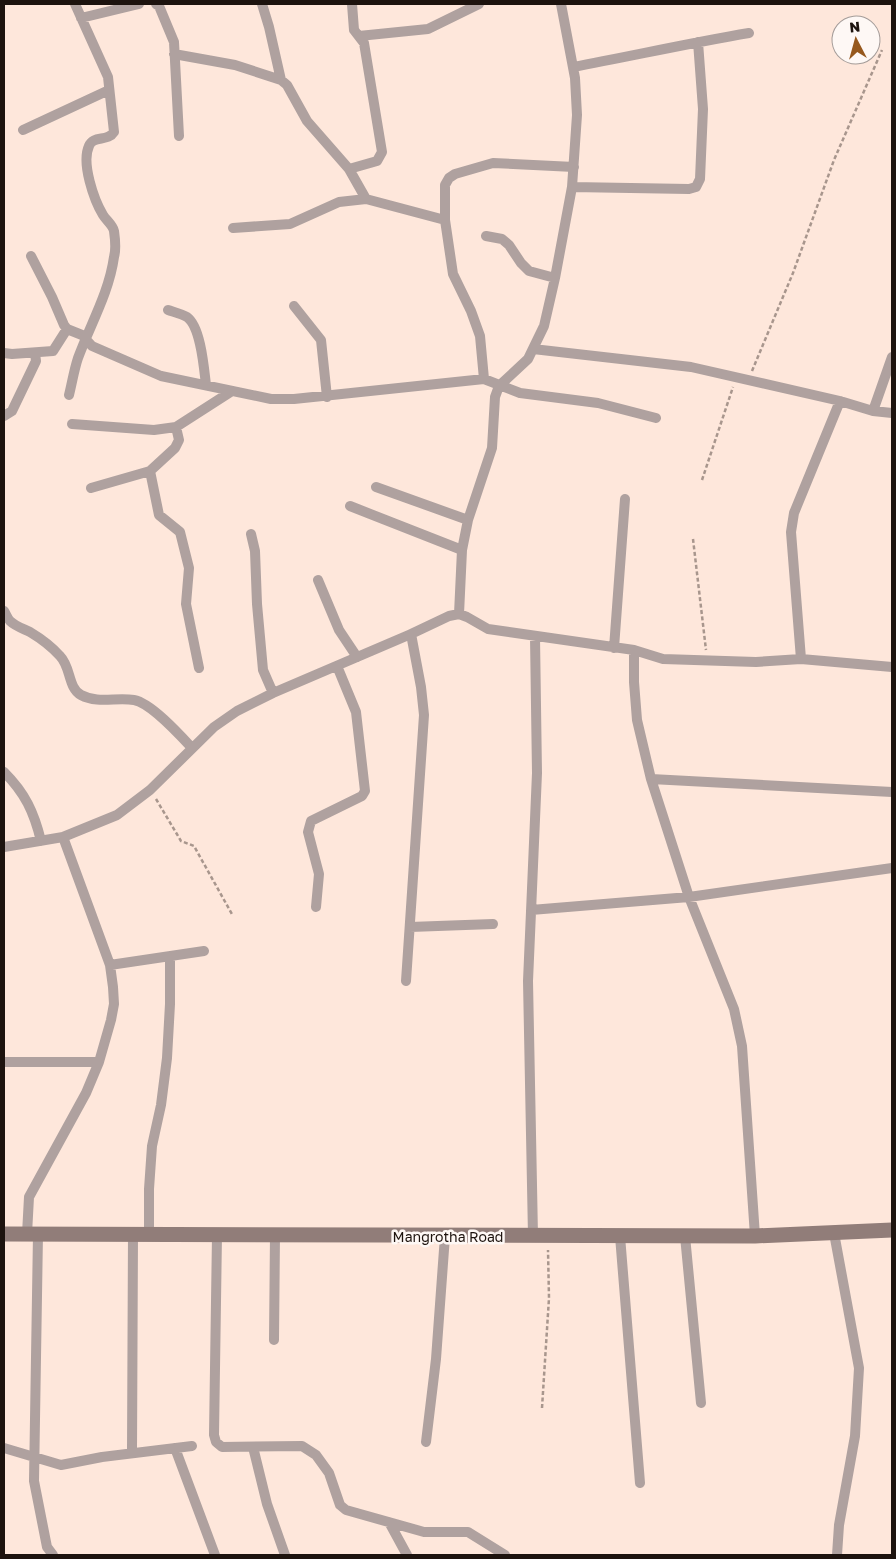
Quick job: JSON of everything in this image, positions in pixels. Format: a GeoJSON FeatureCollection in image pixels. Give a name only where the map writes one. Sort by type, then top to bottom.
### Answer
{"type":"FeatureCollection","features":[{"type":"Feature","properties":{"kind":"main road","name":"Mangrotha Road"},"geometry":{"type":"LineString","coordinates":[[4,1234],[755,1236],[892,1230]]}},
{"type":"Feature","properties":{"kind":"street"},"geometry":{"type":"LineString","coordinates":[[69,395],[78,358],[105,291],[115,256],[114,229],[103,214],[89,182],[87,164],[88,146],[94,140],[108,137],[114,132],[108,77],[75,4]]}},
{"type":"Feature","properties":{"kind":"street"},"geometry":{"type":"LineString","coordinates":[[81,18],[139,4]]}},
{"type":"Feature","properties":{"kind":"street"},"geometry":{"type":"LineString","coordinates":[[156,4],[159,6],[174,42],[179,136]]}},
{"type":"Feature","properties":{"kind":"street"},"geometry":{"type":"LineString","coordinates":[[262,4],[269,27],[280,80]]}},
{"type":"Feature","properties":{"kind":"street"},"geometry":{"type":"LineString","coordinates":[[349,169],[377,161],[382,152],[364,43],[354,30],[352,4]]}},
{"type":"Feature","properties":{"kind":"street"},"geometry":{"type":"LineString","coordinates":[[359,36],[428,29],[479,4]]}},
{"type":"Feature","properties":{"kind":"street"},"geometry":{"type":"LineString","coordinates":[[459,614],[462,550],[468,520],[492,448],[495,398],[499,386],[528,359],[544,326],[572,187],[577,115],[573,67],[561,4]]}},
{"type":"Feature","properties":{"kind":"street"},"geometry":{"type":"LineString","coordinates":[[573,67],[749,33]]}},
{"type":"Feature","properties":{"kind":"street"},"geometry":{"type":"LineString","coordinates":[[572,187],[689,189],[696,186],[700,179],[703,109],[698,42]]}},
{"type":"Feature","properties":{"kind":"street"},"geometry":{"type":"LineString","coordinates":[[174,54],[235,65],[280,80],[287,85],[307,121],[349,169],[366,199]]}},
{"type":"Feature","properties":{"kind":"street"},"geometry":{"type":"LineString","coordinates":[[23,130],[109,90]]}},
{"type":"Feature","properties":{"kind":"street"},"geometry":{"type":"LineString","coordinates":[[484,379],[480,336],[471,311],[452,274],[445,220],[445,185],[449,178],[455,174],[494,163],[574,167]]}},
{"type":"Feature","properties":{"kind":"street"},"geometry":{"type":"LineString","coordinates":[[233,228],[290,224],[339,202],[366,199],[445,220]]}},
{"type":"Feature","properties":{"kind":"street"},"geometry":{"type":"LineString","coordinates":[[486,236],[502,239],[509,245],[521,264],[528,271],[555,278]]}},
{"type":"Feature","properties":{"kind":"street"},"geometry":{"type":"LineString","coordinates":[[32,256],[67,329],[82,335],[92,346],[161,376],[271,399],[327,396],[484,379],[520,393],[598,403],[656,418]]}},
{"type":"Feature","properties":{"kind":"street"},"geometry":{"type":"LineString","coordinates":[[294,306],[321,340],[327,396]]}},
{"type":"Feature","properties":{"kind":"street"},"geometry":{"type":"LineString","coordinates":[[168,310],[187,317],[194,326],[201,350],[206,385]]}},
{"type":"Feature","properties":{"kind":"street"},"geometry":{"type":"LineString","coordinates":[[4,353],[53,351],[67,329]]}},
{"type":"Feature","properties":{"kind":"street"},"geometry":{"type":"LineString","coordinates":[[533,349],[666,363],[840,401],[873,411],[892,413]]}},
{"type":"Feature","properties":{"kind":"street"},"geometry":{"type":"LineString","coordinates":[[4,416],[12,411],[36,361],[35,353]]}},
{"type":"Feature","properties":{"kind":"street"},"geometry":{"type":"LineString","coordinates":[[873,411],[892,357]]}},
{"type":"Feature","properties":{"kind":"street"},"geometry":{"type":"LineString","coordinates":[[72,424],[154,430],[176,427],[232,391]]}},
{"type":"Feature","properties":{"kind":"street"},"geometry":{"type":"LineString","coordinates":[[802,659],[791,532],[794,513],[840,401]]}},
{"type":"Feature","properties":{"kind":"street"},"geometry":{"type":"LineString","coordinates":[[92,488],[150,471],[175,448],[178,440],[176,427]]}},
{"type":"Feature","properties":{"kind":"street"},"geometry":{"type":"LineString","coordinates":[[150,471],[159,515],[180,532],[189,568],[186,604],[199,668]]}},
{"type":"Feature","properties":{"kind":"street"},"geometry":{"type":"LineString","coordinates":[[376,487],[468,520]]}},
{"type":"Feature","properties":{"kind":"street"},"geometry":{"type":"LineString","coordinates":[[614,648],[625,499]]}},
{"type":"Feature","properties":{"kind":"street"},"geometry":{"type":"LineString","coordinates":[[350,506],[462,550]]}},
{"type":"Feature","properties":{"kind":"street"},"geometry":{"type":"LineString","coordinates":[[251,534],[255,551],[257,604],[263,670],[273,693]]}},
{"type":"Feature","properties":{"kind":"street"},"geometry":{"type":"LineString","coordinates":[[318,580],[339,630],[357,657]]}},
{"type":"Feature","properties":{"kind":"street"},"geometry":{"type":"LineString","coordinates":[[4,611],[10,621],[33,634],[61,656],[74,688],[79,694],[90,699],[105,701],[134,700],[142,702],[174,728],[192,748]]}},
{"type":"Feature","properties":{"kind":"street"},"geometry":{"type":"LineString","coordinates":[[4,847],[63,837],[117,815],[150,790],[214,727],[237,711],[273,693],[449,616],[459,614],[488,630],[634,650],[663,659],[756,662],[802,659],[892,667]]}},
{"type":"Feature","properties":{"kind":"street"},"geometry":{"type":"LineString","coordinates":[[406,981],[424,715],[422,686],[411,634]]}},
{"type":"Feature","properties":{"kind":"street"},"geometry":{"type":"LineString","coordinates":[[535,637],[537,773],[528,981],[541,1236]]}},
{"type":"Feature","properties":{"kind":"street"},"geometry":{"type":"LineString","coordinates":[[634,650],[636,720],[651,779],[689,897],[734,1009],[742,1046],[755,1236]]}},
{"type":"Feature","properties":{"kind":"street"},"geometry":{"type":"LineString","coordinates":[[316,907],[319,874],[308,826],[311,821],[362,796],[365,790],[356,712],[337,666]]}},
{"type":"Feature","properties":{"kind":"street"},"geometry":{"type":"LineString","coordinates":[[4,772],[17,785],[27,800],[35,818],[41,841]]}},
{"type":"Feature","properties":{"kind":"street"},"geometry":{"type":"LineString","coordinates":[[651,779],[892,792]]}},
{"type":"Feature","properties":{"kind":"street"},"geometry":{"type":"LineString","coordinates":[[53,1555],[47,1547],[34,1481],[32,1234],[29,1197],[53,1150],[77,1111],[99,1062],[114,1004],[110,965],[63,837]]}},
{"type":"Feature","properties":{"kind":"street"},"geometry":{"type":"LineString","coordinates":[[531,910],[689,897],[892,868]]}},
{"type":"Feature","properties":{"kind":"street"},"geometry":{"type":"LineString","coordinates":[[410,926],[493,924]]}},
{"type":"Feature","properties":{"kind":"street"},"geometry":{"type":"LineString","coordinates":[[110,965],[204,951]]}},
{"type":"Feature","properties":{"kind":"street"},"geometry":{"type":"LineString","coordinates":[[149,1234],[149,1189],[152,1146],[161,1105],[167,1058],[170,956]]}},
{"type":"Feature","properties":{"kind":"street"},"geometry":{"type":"LineString","coordinates":[[4,1062],[99,1062]]}},
{"type":"Feature","properties":{"kind":"street"},"geometry":{"type":"LineString","coordinates":[[834,1233],[859,1368],[855,1436],[838,1525],[837,1555]]}},
{"type":"Feature","properties":{"kind":"street"},"geometry":{"type":"LineString","coordinates":[[132,1453],[133,1234]]}},
{"type":"Feature","properties":{"kind":"street"},"geometry":{"type":"LineString","coordinates":[[217,1235],[214,1435],[216,1442],[222,1448],[302,1446],[316,1455],[329,1473],[340,1505],[346,1510],[424,1532],[468,1532],[505,1555]]}},
{"type":"Feature","properties":{"kind":"street"},"geometry":{"type":"LineString","coordinates":[[274,1340],[275,1235]]}},
{"type":"Feature","properties":{"kind":"street"},"geometry":{"type":"LineString","coordinates":[[426,1442],[436,1359],[446,1236]]}},
{"type":"Feature","properties":{"kind":"street"},"geometry":{"type":"LineString","coordinates":[[620,1236],[640,1483]]}},
{"type":"Feature","properties":{"kind":"street"},"geometry":{"type":"LineString","coordinates":[[685,1236],[701,1403]]}},
{"type":"Feature","properties":{"kind":"street"},"geometry":{"type":"LineString","coordinates":[[4,1448],[60,1465],[132,1453],[192,1446]]}},
{"type":"Feature","properties":{"kind":"street"},"geometry":{"type":"LineString","coordinates":[[253,1447],[267,1504],[285,1555]]}},
{"type":"Feature","properties":{"kind":"street"},"geometry":{"type":"LineString","coordinates":[[175,1448],[215,1555]]}},
{"type":"Feature","properties":{"kind":"street"},"geometry":{"type":"LineString","coordinates":[[389,1522],[407,1555]]}},
{"type":"Feature","properties":{"kind":"path"},"geometry":{"type":"LineString","coordinates":[[749,380],[793,273],[834,160],[882,50]]}},
{"type":"Feature","properties":{"kind":"path"},"geometry":{"type":"LineString","coordinates":[[702,480],[736,378]]}},
{"type":"Feature","properties":{"kind":"path"},"geometry":{"type":"LineString","coordinates":[[692,539],[707,660]]}},
{"type":"Feature","properties":{"kind":"path"},"geometry":{"type":"LineString","coordinates":[[150,790],[181,841],[194,846],[233,916]]}},
{"type":"Feature","properties":{"kind":"path"},"geometry":{"type":"LineString","coordinates":[[541,1236],[549,1298],[542,1408]]}}]}
